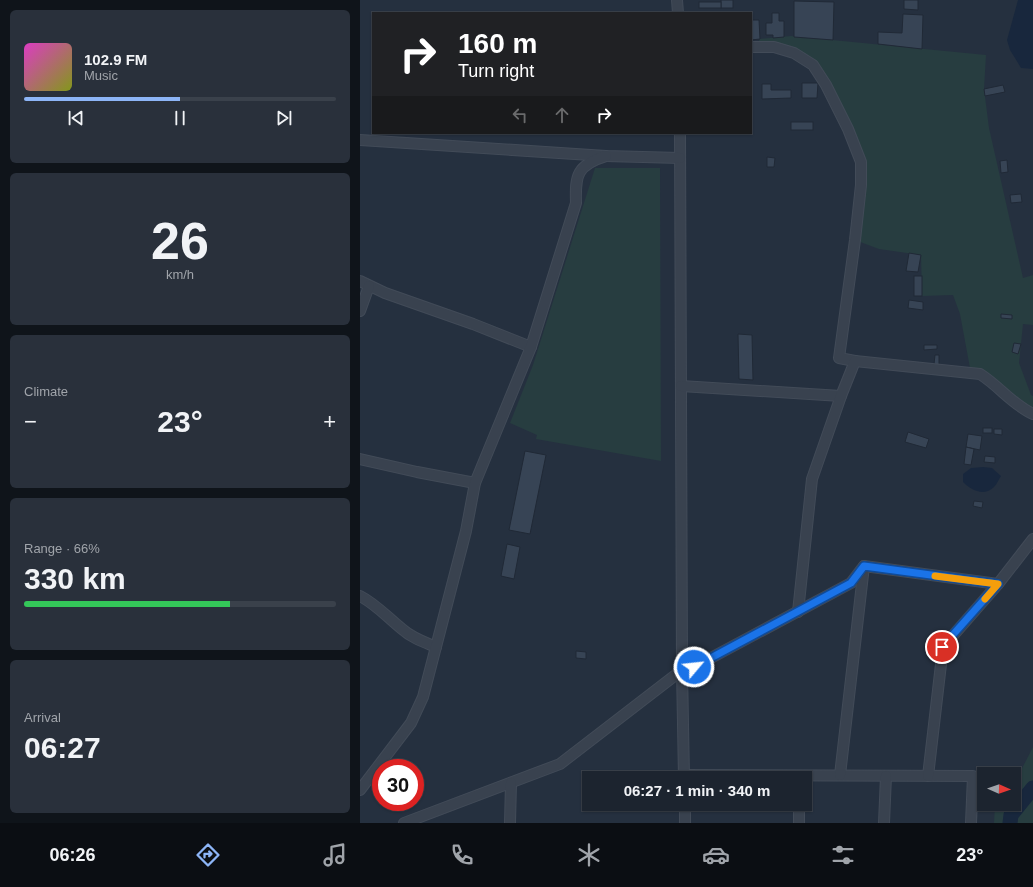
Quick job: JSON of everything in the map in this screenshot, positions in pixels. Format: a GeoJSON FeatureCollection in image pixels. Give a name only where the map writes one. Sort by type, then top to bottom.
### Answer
{"type":"FeatureCollection","features":[{"type":"Feature","properties":{"kind":"street"},"geometry":{"type":"LineString","coordinates":[[678,0],[678,12]]}},
{"type":"Feature","properties":{"kind":"street"},"geometry":{"type":"LineString","coordinates":[[752,47],[774,47],[794,53],[813,65],[826,85],[845,122],[861,162],[861,185],[856,232],[839,358],[980,374],[991,381],[1022,409],[1033,414]]}},
{"type":"Feature","properties":{"kind":"street"},"geometry":{"type":"LineString","coordinates":[[680,134],[682,670],[684,771]]}},
{"type":"Feature","properties":{"kind":"street"},"geometry":{"type":"LineString","coordinates":[[360,140],[606,156],[680,158]]}},
{"type":"Feature","properties":{"kind":"street"},"geometry":{"type":"LineString","coordinates":[[360,790],[411,723],[423,697],[466,531],[475,483],[531,347],[576,203],[575,185],[580,170],[591,160],[606,156]]}},
{"type":"Feature","properties":{"kind":"street"},"geometry":{"type":"LineString","coordinates":[[360,311],[365,283],[531,347]]}},
{"type":"Feature","properties":{"kind":"street"},"geometry":{"type":"LineString","coordinates":[[798,612],[812,479],[855,361]]}},
{"type":"Feature","properties":{"kind":"street"},"geometry":{"type":"LineString","coordinates":[[681,386],[841,396]]}},
{"type":"Feature","properties":{"kind":"street"},"geometry":{"type":"LineString","coordinates":[[360,459],[475,483]]}},
{"type":"Feature","properties":{"kind":"street"},"geometry":{"type":"LineString","coordinates":[[928,776],[942,647],[998,584],[1033,540]]}},
{"type":"Feature","properties":{"kind":"street"},"geometry":{"type":"LineString","coordinates":[[404,823],[560,764],[682,670],[694,667],[851,583],[864,566]]}},
{"type":"Feature","properties":{"kind":"street"},"geometry":{"type":"LineString","coordinates":[[864,566],[998,584]]}},
{"type":"Feature","properties":{"kind":"street"},"geometry":{"type":"LineString","coordinates":[[840,775],[864,566]]}},
{"type":"Feature","properties":{"kind":"street"},"geometry":{"type":"LineString","coordinates":[[360,596],[368,600],[403,630],[436,647]]}},
{"type":"Feature","properties":{"kind":"street"},"geometry":{"type":"LineString","coordinates":[[812,776],[840,775],[972,776],[971,823]]}},
{"type":"Feature","properties":{"kind":"street"},"geometry":{"type":"LineString","coordinates":[[884,823],[886,776]]}},
{"type":"Feature","properties":{"kind":"street"},"geometry":{"type":"LineString","coordinates":[[510,823],[511,783]]}},
{"type":"Feature","properties":{"kind":"street"},"geometry":{"type":"LineString","coordinates":[[685,811],[685,823]]}},
{"type":"Feature","properties":{"kind":"street"},"geometry":{"type":"LineString","coordinates":[[799,811],[799,823]]}},
{"type":"Feature","properties":{"kind":"green space"},"geometry":{"type":"Polygon","coordinates":[[[791,36],[986,55],[984,89],[989,128],[1023,278],[1033,275],[1033,325],[1023,324],[1019,363],[1031,395],[1033,396],[1033,414],[970,368],[960,314],[953,295],[922,296],[921,255],[879,249],[855,240],[861,162],[826,85],[794,53],[755,47],[760,39],[791,36]]]}},
{"type":"Feature","properties":{"kind":"green space"},"geometry":{"type":"Polygon","coordinates":[[[595,168],[660,168],[661,461],[536,439],[537,435],[510,423],[533,365],[595,168]]]}},
{"type":"Feature","properties":{"kind":"green space"},"geometry":{"type":"Polygon","coordinates":[[[1033,747],[1033,823],[994,823],[995,811],[1021,811],[1021,770],[1033,747]]]}},
{"type":"Feature","properties":{"kind":"water"},"geometry":{"type":"Polygon","coordinates":[[[1018,0],[1033,0],[1033,69],[1021,68],[1010,50],[1007,40],[1018,0]]]}},
{"type":"Feature","properties":{"kind":"water"},"geometry":{"type":"Polygon","coordinates":[[[971,468],[992,468],[1001,476],[995,486],[986,492],[974,490],[963,482],[963,474],[971,468]]]}},
{"type":"Feature","properties":{"kind":"building"},"geometry":{"type":"Polygon","coordinates":[[[721,0],[733,0],[733,8],[721,8],[721,0]]]}},
{"type":"Feature","properties":{"kind":"building"},"geometry":{"type":"Polygon","coordinates":[[[904,0],[918,0],[918,10],[904,9],[904,0]]]}},
{"type":"Feature","properties":{"kind":"building"},"geometry":{"type":"Polygon","coordinates":[[[794,1],[834,2],[833,40],[794,37],[794,1]]]}},
{"type":"Feature","properties":{"kind":"building"},"geometry":{"type":"Polygon","coordinates":[[[699,2],[721,2],[721,8],[699,8],[699,2]]]}},
{"type":"Feature","properties":{"kind":"building"},"geometry":{"type":"Polygon","coordinates":[[[772,13],[779,13],[779,21],[784,21],[784,37],[773,38],[773,35],[766,35],[766,23],[772,23],[772,13]]]}},
{"type":"Feature","properties":{"kind":"building"},"geometry":{"type":"Polygon","coordinates":[[[903,14],[923,15],[922,49],[878,44],[878,32],[902,33],[903,14]]]}},
{"type":"Feature","properties":{"kind":"building"},"geometry":{"type":"Polygon","coordinates":[[[752,20],[759,20],[760,39],[752,40],[752,20]]]}},
{"type":"Feature","properties":{"kind":"building"},"geometry":{"type":"Polygon","coordinates":[[[802,83],[818,83],[817,98],[802,98],[802,83]]]}},
{"type":"Feature","properties":{"kind":"building"},"geometry":{"type":"Polygon","coordinates":[[[762,84],[771,84],[771,90],[791,90],[791,98],[762,99],[762,84]]]}},
{"type":"Feature","properties":{"kind":"building"},"geometry":{"type":"Polygon","coordinates":[[[1003,85],[1005,92],[985,96],[984,89],[1003,85]]]}},
{"type":"Feature","properties":{"kind":"building"},"geometry":{"type":"Polygon","coordinates":[[[791,122],[813,122],[813,130],[791,130],[791,122]]]}},
{"type":"Feature","properties":{"kind":"building"},"geometry":{"type":"Polygon","coordinates":[[[767,157],[775,158],[774,167],[767,167],[767,157]]]}},
{"type":"Feature","properties":{"kind":"building"},"geometry":{"type":"Polygon","coordinates":[[[1007,160],[1008,172],[1001,173],[1000,161],[1007,160]]]}},
{"type":"Feature","properties":{"kind":"building"},"geometry":{"type":"Polygon","coordinates":[[[1021,194],[1022,202],[1011,203],[1010,195],[1021,194]]]}},
{"type":"Feature","properties":{"kind":"building"},"geometry":{"type":"Polygon","coordinates":[[[909,253],[921,255],[918,272],[906,271],[909,253]]]}},
{"type":"Feature","properties":{"kind":"building"},"geometry":{"type":"Polygon","coordinates":[[[914,276],[922,276],[922,296],[914,296],[914,276]]]}},
{"type":"Feature","properties":{"kind":"building"},"geometry":{"type":"Polygon","coordinates":[[[909,300],[923,302],[923,310],[908,308],[909,300]]]}},
{"type":"Feature","properties":{"kind":"building"},"geometry":{"type":"Polygon","coordinates":[[[1001,314],[1012,315],[1012,319],[1001,318],[1001,314]]]}},
{"type":"Feature","properties":{"kind":"building"},"geometry":{"type":"Polygon","coordinates":[[[738,334],[752,335],[753,380],[739,379],[738,334]]]}},
{"type":"Feature","properties":{"kind":"building"},"geometry":{"type":"Polygon","coordinates":[[[1014,343],[1021,344],[1018,354],[1012,352],[1014,343]]]}},
{"type":"Feature","properties":{"kind":"building"},"geometry":{"type":"Polygon","coordinates":[[[924,345],[937,345],[937,349],[924,350],[924,345]]]}},
{"type":"Feature","properties":{"kind":"building"},"geometry":{"type":"Polygon","coordinates":[[[935,355],[939,355],[939,365],[934,364],[935,355]]]}},
{"type":"Feature","properties":{"kind":"building"},"geometry":{"type":"Polygon","coordinates":[[[983,428],[992,428],[992,433],[983,433],[983,428]]]}},
{"type":"Feature","properties":{"kind":"building"},"geometry":{"type":"Polygon","coordinates":[[[994,429],[1002,429],[1002,435],[994,434],[994,429]]]}},
{"type":"Feature","properties":{"kind":"building"},"geometry":{"type":"Polygon","coordinates":[[[908,432],[929,439],[926,448],[905,442],[908,432]]]}},
{"type":"Feature","properties":{"kind":"building"},"geometry":{"type":"Polygon","coordinates":[[[968,434],[982,436],[980,450],[966,447],[968,434]]]}},
{"type":"Feature","properties":{"kind":"building"},"geometry":{"type":"Polygon","coordinates":[[[966,447],[974,449],[971,465],[964,464],[966,447]]]}},
{"type":"Feature","properties":{"kind":"building"},"geometry":{"type":"Polygon","coordinates":[[[525,451],[546,455],[530,534],[509,530],[525,451]]]}},
{"type":"Feature","properties":{"kind":"building"},"geometry":{"type":"Polygon","coordinates":[[[985,456],[995,457],[995,463],[984,462],[985,456]]]}},
{"type":"Feature","properties":{"kind":"building"},"geometry":{"type":"Polygon","coordinates":[[[974,501],[983,502],[982,508],[973,506],[974,501]]]}},
{"type":"Feature","properties":{"kind":"building"},"geometry":{"type":"Polygon","coordinates":[[[507,544],[520,547],[514,579],[501,576],[507,544]]]}},
{"type":"Feature","properties":{"kind":"building"},"geometry":{"type":"Polygon","coordinates":[[[576,651],[586,652],[586,659],[576,658],[576,651]]]}},
{"type":"Feature","properties":{"kind":"waterway"},"geometry":{"type":"LineString","coordinates":[[1010,823],[1011,815],[1033,788]]}},
{"type":"Feature","properties":{"kind":"slow traffic"},"geometry":{"type":"LineString","coordinates":[[935,576],[998,584],[985,599]]}},
{"type":"Feature","properties":{"kind":"route"},"geometry":{"type":"LineString","coordinates":[[694,667],[851,583],[864,566],[998,584],[942,647]]}}]}
